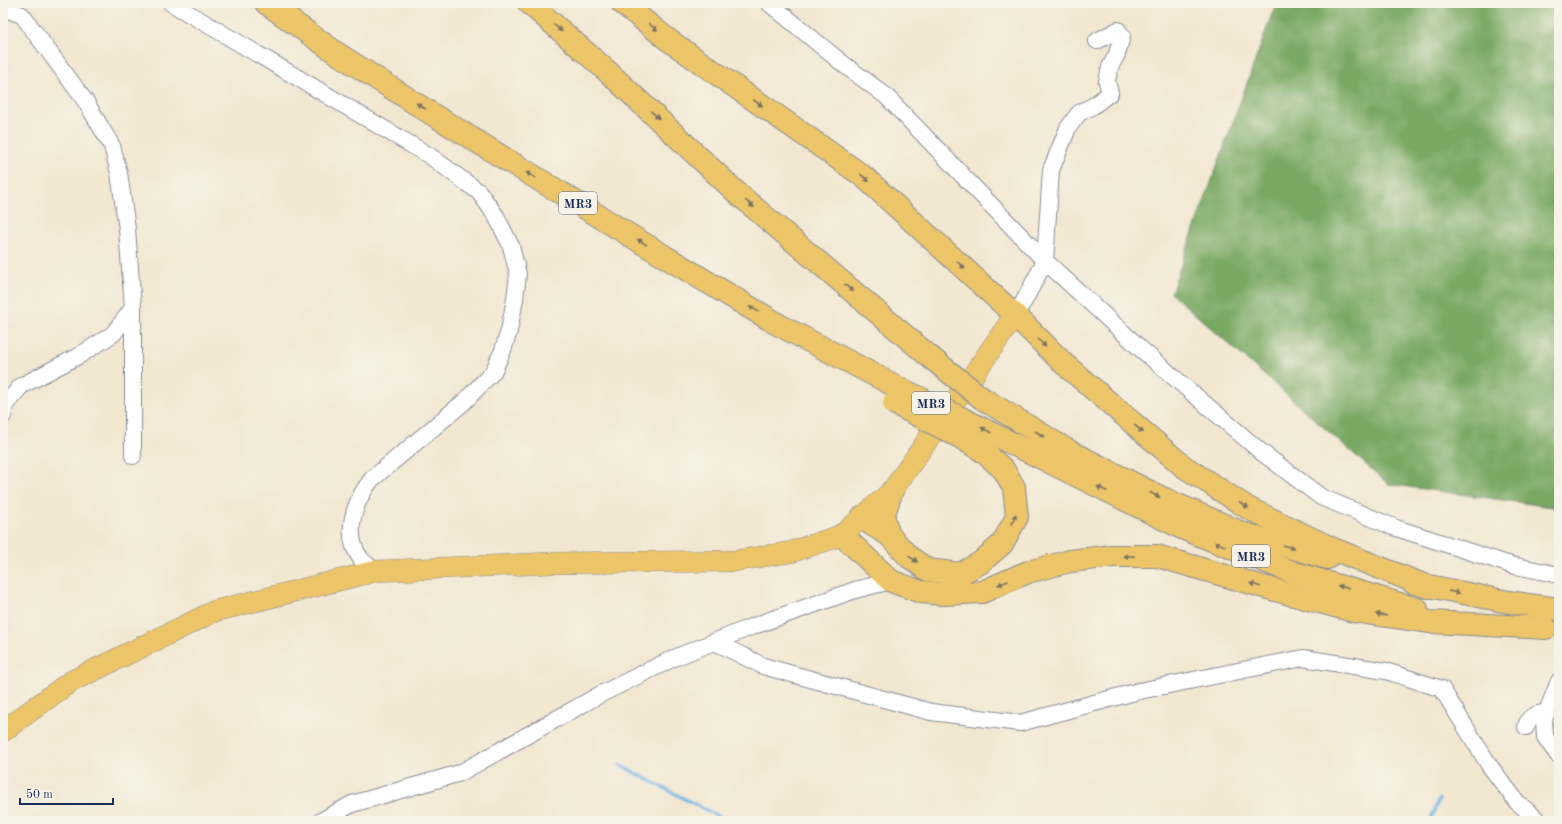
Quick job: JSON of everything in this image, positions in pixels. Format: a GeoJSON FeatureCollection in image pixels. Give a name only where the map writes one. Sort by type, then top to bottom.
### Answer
{"type":"FeatureCollection","features":[{"type":"Feature","properties":{"kind":"highway","name":"MR3"},"geometry":{"type":"LineString","coordinates":[[266,3],[335,52],[432,114],[896,395],[962,428],[1182,528],[1292,572],[1418,609],[1552,629]]}},
{"type":"Feature","properties":{"kind":"highway","name":"MR3"},"geometry":{"type":"LineString","coordinates":[[529,3],[607,71],[737,193],[930,356],[983,399],[1076,455],[1160,497],[1242,533],[1428,587],[1508,602],[1559,609]]}},
{"type":"Feature","properties":{"kind":"highway"},"geometry":{"type":"LineString","coordinates":[[622,3],[667,39],[862,176],[1015,315],[1063,363],[1183,466],[1248,508],[1333,549],[1428,587]]}},
{"type":"Feature","properties":{"kind":"highway"},"geometry":{"type":"LineString","coordinates":[[862,517],[889,535],[909,558],[928,570],[960,574],[980,563],[1002,544],[1017,517],[1014,487],[1003,469],[984,452],[962,428]]}},
{"type":"Feature","properties":{"kind":"highway"},"geometry":{"type":"LineString","coordinates":[[889,535],[883,516],[892,491]]}},
{"type":"Feature","properties":{"kind":"highway"},"geometry":{"type":"LineString","coordinates":[[842,535],[891,581],[921,592],[943,594],[982,592],[1028,572],[1070,561],[1113,556],[1157,556],[1353,611],[1431,622],[1552,629]]}},
{"type":"Feature","properties":{"kind":"main road"},"geometry":{"type":"LineString","coordinates":[[3,732],[70,682],[215,611],[376,571],[551,563],[735,561],[791,552],[842,535],[892,491],[1015,315]]}},
{"type":"Feature","properties":{"kind":"street"},"geometry":{"type":"LineString","coordinates":[[171,3],[430,156],[479,192],[496,216],[511,246],[518,274],[515,299],[509,331],[503,350],[493,372],[464,402],[372,479],[362,491],[354,510],[352,531],[354,547],[362,560],[376,571]]}},
{"type":"Feature","properties":{"kind":"street"},"geometry":{"type":"LineString","coordinates":[[769,3],[842,63],[886,96],[1045,261],[1142,350],[1260,451],[1321,497],[1396,528],[1511,564],[1559,575]]}},
{"type":"Feature","properties":{"kind":"street"},"geometry":{"type":"LineString","coordinates":[[3,8],[25,9],[86,102],[112,146],[119,173],[126,222],[134,308],[133,456]]}},
{"type":"Feature","properties":{"kind":"street"},"geometry":{"type":"LineString","coordinates":[[1015,315],[1045,261],[1052,170],[1068,128],[1079,113],[1093,106],[1110,93],[1107,81],[1110,67],[1117,54],[1122,36],[1118,30],[1096,42]]}},
{"type":"Feature","properties":{"kind":"street"},"geometry":{"type":"LineString","coordinates":[[3,416],[5,405],[21,386],[80,355],[113,334],[134,308]]}},
{"type":"Feature","properties":{"kind":"street"},"geometry":{"type":"LineString","coordinates":[[321,821],[352,804],[460,774],[601,694],[674,658],[855,590],[891,581]]}},
{"type":"Feature","properties":{"kind":"street"},"geometry":{"type":"LineString","coordinates":[[715,642],[763,666],[931,712],[1020,723],[1139,691],[1303,658],[1386,671],[1442,690],[1489,766],[1516,802],[1539,821]]}},
{"type":"Feature","properties":{"kind":"street"},"geometry":{"type":"LineString","coordinates":[[1559,681],[1552,706],[1544,719],[1545,737],[1559,755]]}},
{"type":"Feature","properties":{"kind":"street"},"geometry":{"type":"LineString","coordinates":[[1526,727],[1527,722],[1537,713],[1552,706]]}},
{"type":"Feature","properties":{"kind":"green space"},"geometry":{"type":"Polygon","coordinates":[[[1276,3],[1559,3],[1559,508],[1388,484],[1171,293],[1276,3]]]}},
{"type":"Feature","properties":{"kind":"waterway"},"geometry":{"type":"LineString","coordinates":[[620,765],[727,821]]}},
{"type":"Feature","properties":{"kind":"waterway"},"geometry":{"type":"LineString","coordinates":[[1430,821],[1439,799]]}}]}
